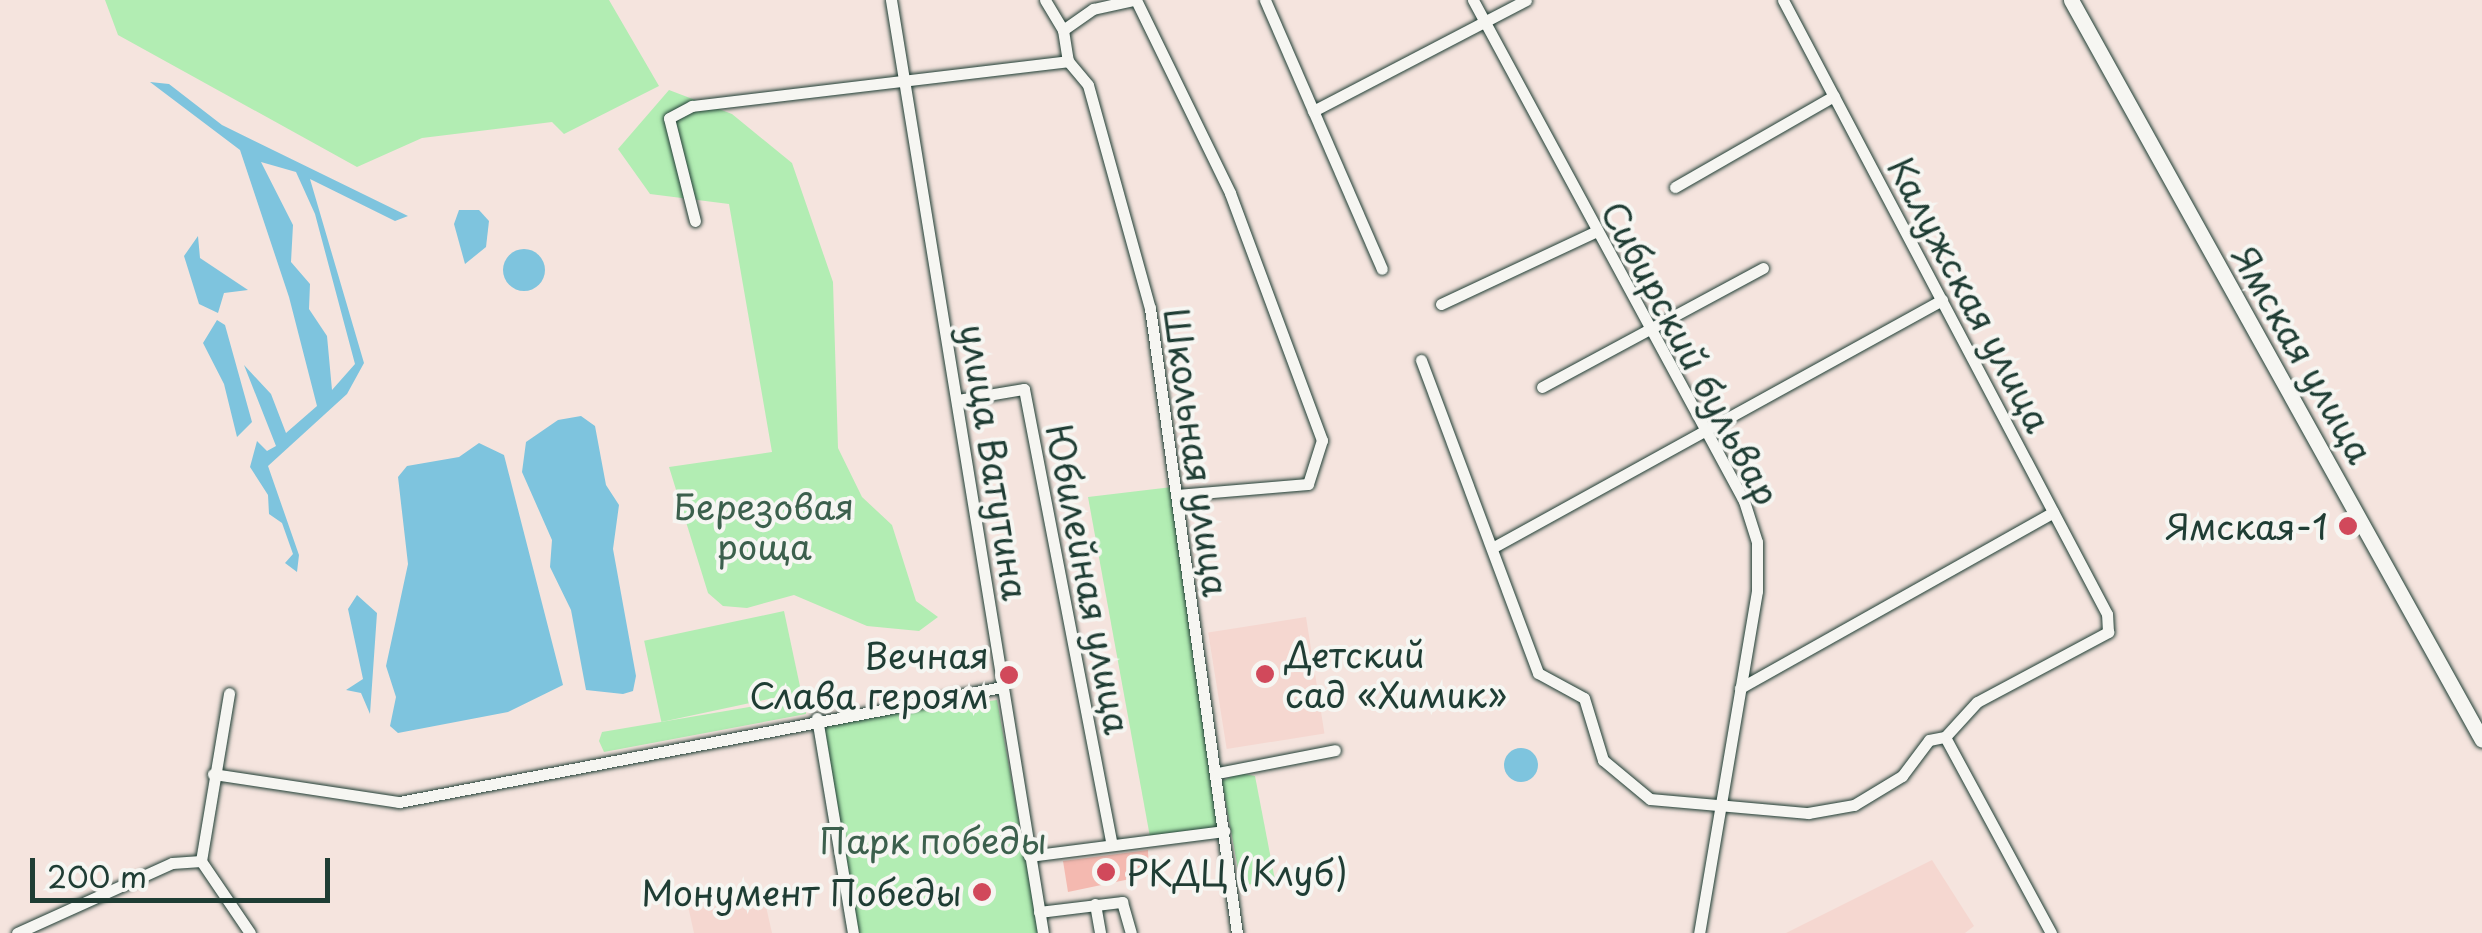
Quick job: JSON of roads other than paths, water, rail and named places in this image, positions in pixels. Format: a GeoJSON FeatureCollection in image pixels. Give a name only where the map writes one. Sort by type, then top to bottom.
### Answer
{"type":"FeatureCollection","features":[{"type":"Feature","properties":{"kind":"main road","name":"Ямская улица"},"geometry":{"type":"LineString","coordinates":[[2070,0],[2482,740]]}},
{"type":"Feature","properties":{"kind":"street","name":"улица Ватутина"},"geometry":{"type":"LineString","coordinates":[[892,0],[1043,933]]}},
{"type":"Feature","properties":{"kind":"street","name":"Школьная улица"},"geometry":{"type":"LineString","coordinates":[[1045,0],[1064,30],[1068,61],[1088,85],[1144,279],[1237,933]]}},
{"type":"Feature","properties":{"kind":"street"},"geometry":{"type":"LineString","coordinates":[[1064,30],[1093,9],[1135,0],[1230,193],[1322,440],[1308,484],[1176,495]]}},
{"type":"Feature","properties":{"kind":"street"},"geometry":{"type":"LineString","coordinates":[[1265,0],[1382,269]]}},
{"type":"Feature","properties":{"kind":"street","name":"Сибирский бульвар"},"geometry":{"type":"LineString","coordinates":[[1473,0],[1705,429],[1757,542],[1740,688],[1699,933]]}},
{"type":"Feature","properties":{"kind":"street"},"geometry":{"type":"LineString","coordinates":[[1314,111],[1526,0]]}},
{"type":"Feature","properties":{"kind":"street","name":"Калужская улица"},"geometry":{"type":"LineString","coordinates":[[1783,0],[2106,614],[2108,632],[1994,690],[1945,737]]}},
{"type":"Feature","properties":{"kind":"street"},"geometry":{"type":"LineString","coordinates":[[695,221],[669,118],[692,106],[906,86],[1068,61]]}},
{"type":"Feature","properties":{"kind":"street"},"geometry":{"type":"LineString","coordinates":[[1675,186],[1834,96]]}},
{"type":"Feature","properties":{"kind":"street"},"geometry":{"type":"LineString","coordinates":[[1441,304],[1597,232]]}},
{"type":"Feature","properties":{"kind":"street"},"geometry":{"type":"LineString","coordinates":[[1542,387],[1652,332],[1763,268]]}},
{"type":"Feature","properties":{"kind":"street"},"geometry":{"type":"LineString","coordinates":[[1492,548],[1942,300]]}},
{"type":"Feature","properties":{"kind":"street"},"geometry":{"type":"LineString","coordinates":[[1420,360],[1538,672],[1584,698],[1603,760],[1650,799],[1808,813],[1854,806],[1902,776],[1929,740],[1945,737],[2052,933]]}},
{"type":"Feature","properties":{"kind":"street","name":"Юбилейная улица"},"geometry":{"type":"LineString","coordinates":[[958,400],[1024,389],[1112,844]]}},
{"type":"Feature","properties":{"kind":"street"},"geometry":{"type":"LineString","coordinates":[[1740,688],[2053,512]]}},
{"type":"Feature","properties":{"kind":"street"},"geometry":{"type":"LineString","coordinates":[[213,774],[399,802],[817,718],[1002,687]]}},
{"type":"Feature","properties":{"kind":"street"},"geometry":{"type":"LineString","coordinates":[[229,693],[202,861],[250,933]]}},
{"type":"Feature","properties":{"kind":"street"},"geometry":{"type":"LineString","coordinates":[[817,718],[853,933]]}},
{"type":"Feature","properties":{"kind":"street"},"geometry":{"type":"LineString","coordinates":[[1216,773],[1335,750]]}},
{"type":"Feature","properties":{"kind":"street"},"geometry":{"type":"LineString","coordinates":[[1029,856],[1224,830]]}},
{"type":"Feature","properties":{"kind":"street"},"geometry":{"type":"LineString","coordinates":[[17,933],[172,863],[202,861]]}},
{"type":"Feature","properties":{"kind":"street"},"geometry":{"type":"LineString","coordinates":[[1096,904],[1100,933]]}},
{"type":"Feature","properties":{"kind":"street"},"geometry":{"type":"LineString","coordinates":[[1039,912],[1125,904],[1131,933]]}},
{"type":"Feature","properties":{"kind":"water"},"geometry":{"type":"Polygon","coordinates":[[[150,82],[169,84],[222,125],[408,216],[395,221],[310,179],[364,363],[347,394],[268,466],[299,555],[297,572],[285,563],[293,554],[282,523],[269,514],[268,495],[250,467],[257,441],[267,451],[276,446],[244,365],[271,394],[286,433],[317,406],[289,297],[240,150],[150,82]],[[261,162],[293,225],[291,262],[310,284],[309,309],[327,336],[332,390],[355,364],[315,214],[296,172],[261,162]]]}},
{"type":"Feature","properties":{"kind":"water"},"geometry":{"type":"Polygon","coordinates":[[[459,210],[479,210],[489,221],[486,247],[465,264],[454,224],[459,210]]]}},
{"type":"Feature","properties":{"kind":"water"},"geometry":{"type":"Polygon","coordinates":[[[198,236],[200,258],[248,290],[224,293],[218,313],[199,304],[184,256],[198,236]]]}},
{"type":"Feature","properties":{"kind":"water"},"geometry":{"type":"Polygon","coordinates":[[[524,249],[539,255],[545,270],[539,285],[524,291],[509,285],[503,270],[509,255],[524,249]]]}},
{"type":"Feature","properties":{"kind":"water"},"geometry":{"type":"Polygon","coordinates":[[[217,320],[225,325],[252,422],[237,437],[224,384],[203,343],[217,320]]]}},
{"type":"Feature","properties":{"kind":"water"},"geometry":{"type":"Polygon","coordinates":[[[581,416],[595,426],[606,485],[619,505],[613,549],[636,676],[633,691],[623,694],[586,690],[571,610],[550,567],[552,540],[522,472],[526,442],[558,420],[581,416]]]}},
{"type":"Feature","properties":{"kind":"water"},"geometry":{"type":"Polygon","coordinates":[[[479,443],[504,455],[563,685],[508,712],[398,733],[390,726],[396,697],[386,666],[408,564],[398,477],[407,466],[459,457],[479,443]]]}},
{"type":"Feature","properties":{"kind":"water"},"geometry":{"type":"Polygon","coordinates":[[[357,595],[377,613],[370,714],[361,693],[346,690],[363,679],[348,609],[357,595]]]}},
{"type":"Feature","properties":{"kind":"water"},"geometry":{"type":"Polygon","coordinates":[[[1521,748],[1533,753],[1538,765],[1533,777],[1521,782],[1509,777],[1504,765],[1509,753],[1521,748]]]}},
{"type":"Feature","properties":{"kind":"place","name":"Ямская-1"},"geometry":{"type":"Point","coordinates":[2348,526]}},
{"type":"Feature","properties":{"kind":"place","name":"Детский сад «Химик»"},"geometry":{"type":"Point","coordinates":[1265,674]}},
{"type":"Feature","properties":{"kind":"place","name":"Вечная Слава героям"},"geometry":{"type":"Point","coordinates":[1009,675]}},
{"type":"Feature","properties":{"kind":"place","name":"РКДЦ (Клуб)"},"geometry":{"type":"Point","coordinates":[1106,872]}},
{"type":"Feature","properties":{"kind":"place","name":"Монумент Победы"},"geometry":{"type":"Point","coordinates":[982,892]}},
{"type":"Feature","properties":{"kind":"park label","name":"Березовая роща"},"geometry":{"type":"Point","coordinates":[764,526]}},
{"type":"Feature","properties":{"kind":"park label","name":"Парк победы"},"geometry":{"type":"Point","coordinates":[933,840]}}]}
